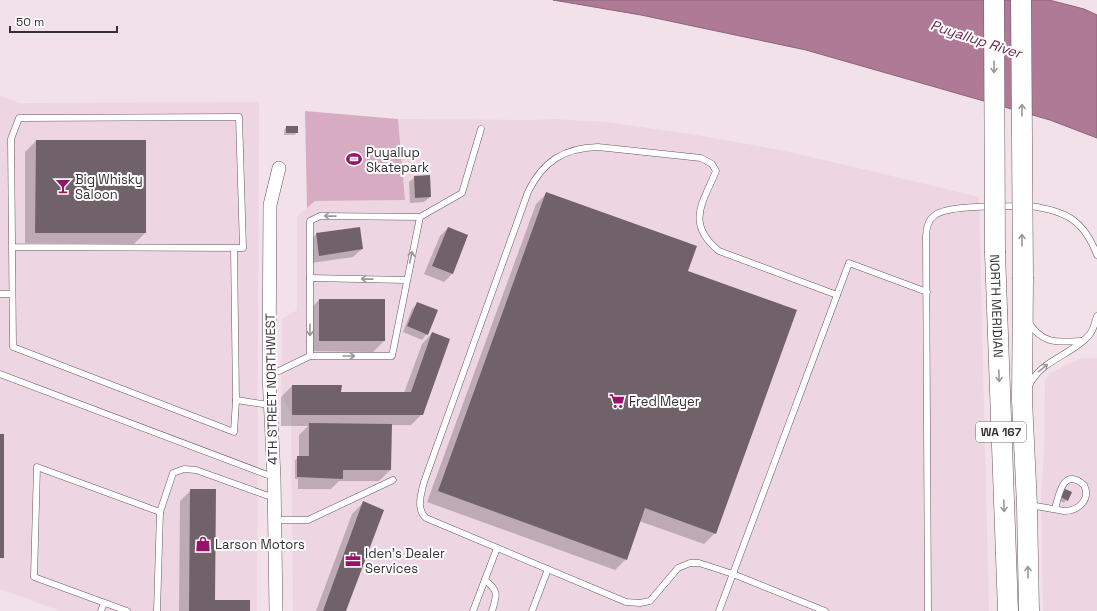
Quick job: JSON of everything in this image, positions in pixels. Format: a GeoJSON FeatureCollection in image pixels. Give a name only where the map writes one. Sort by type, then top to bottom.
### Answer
{"type":"FeatureCollection","features":[{"type":"Feature","properties":{"kind":"main road","name":"NORTH MERIDIAN"},"geometry":{"type":"LineString","coordinates":[[994,0],[995,253],[1008,611]]}},
{"type":"Feature","properties":{"kind":"main road","name":"NORTH MERIDIAN"},"geometry":{"type":"LineString","coordinates":[[1022,0],[1022,400],[1027,504],[1029,611]]}},
{"type":"Feature","properties":{"kind":"street","name":"4TH STREET NORTHWEST"},"geometry":{"type":"LineString","coordinates":[[276,611],[274,478],[269,405],[270,205],[279,168]]}},
{"type":"Feature","properties":{"kind":"lane"},"geometry":{"type":"LineString","coordinates":[[12,247],[243,248],[239,117],[19,118],[11,138],[12,347],[234,432],[236,400],[234,248]]}},
{"type":"Feature","properties":{"kind":"lane"},"geometry":{"type":"LineString","coordinates":[[310,356],[310,221],[320,216],[420,217],[462,193],[481,130]]}},
{"type":"Feature","properties":{"kind":"lane"},"geometry":{"type":"LineString","coordinates":[[825,611],[702,563],[690,563],[675,571],[650,601],[633,604],[626,602],[426,518],[421,510],[421,494],[528,192],[535,179],[548,164],[560,155],[571,150],[585,147],[598,147],[701,158],[712,164],[716,171],[700,207],[699,215],[701,230],[705,238],[719,251],[837,295]]}},
{"type":"Feature","properties":{"kind":"lane"},"geometry":{"type":"LineString","coordinates":[[928,611],[926,230],[929,223],[935,214],[975,207],[1030,206],[1052,210],[1068,216],[1082,226],[1089,236],[1097,255]]}},
{"type":"Feature","properties":{"kind":"lane"},"geometry":{"type":"LineString","coordinates":[[269,375],[310,356],[392,356],[406,280],[420,217]]}},
{"type":"Feature","properties":{"kind":"lane"},"geometry":{"type":"LineString","coordinates":[[719,611],[849,263],[926,292]]}},
{"type":"Feature","properties":{"kind":"lane"},"geometry":{"type":"LineString","coordinates":[[310,278],[406,280]]}},
{"type":"Feature","properties":{"kind":"lane"},"geometry":{"type":"LineString","coordinates":[[0,294],[12,294]]}},
{"type":"Feature","properties":{"kind":"lane"},"geometry":{"type":"LineString","coordinates":[[1023,314],[1030,326],[1042,337],[1062,342],[1082,341]]}},
{"type":"Feature","properties":{"kind":"lane"},"geometry":{"type":"LineString","coordinates":[[1022,400],[1032,379],[1042,367],[1082,341],[1090,334],[1095,326],[1097,316]]}},
{"type":"Feature","properties":{"kind":"lane"},"geometry":{"type":"LineString","coordinates":[[0,374],[274,478]]}},
{"type":"Feature","properties":{"kind":"lane"},"geometry":{"type":"LineString","coordinates":[[236,400],[269,405]]}},
{"type":"Feature","properties":{"kind":"lane"},"geometry":{"type":"LineString","coordinates":[[128,611],[34,577],[37,467],[160,512]]}},
{"type":"Feature","properties":{"kind":"lane"},"geometry":{"type":"LineString","coordinates":[[157,611],[160,512],[173,473],[184,469],[196,470],[274,498]]}},
{"type":"Feature","properties":{"kind":"lane"},"geometry":{"type":"LineString","coordinates":[[274,520],[308,520],[393,480]]}},
{"type":"Feature","properties":{"kind":"lane"},"geometry":{"type":"LineString","coordinates":[[1027,504],[1055,509],[1070,511],[1080,506],[1087,495],[1084,485],[1075,480],[1067,480],[1060,488],[1055,509]]}},
{"type":"Feature","properties":{"kind":"lane"},"geometry":{"type":"LineString","coordinates":[[472,611],[497,548]]}},
{"type":"Feature","properties":{"kind":"lane"},"geometry":{"type":"LineString","coordinates":[[532,611],[548,569]]}},
{"type":"Feature","properties":{"kind":"lane"},"geometry":{"type":"LineString","coordinates":[[484,580],[494,587],[497,594],[492,611]]}},
{"type":"Feature","properties":{"kind":"lane"},"geometry":{"type":"LineString","coordinates":[[102,611],[104,602]]}},
{"type":"Feature","properties":{"kind":"shaded area"},"geometry":{"type":"Polygon","coordinates":[[[0,95],[19,103],[259,102],[257,611],[60,611],[0,589],[0,95]]]}},
{"type":"Feature","properties":{"kind":"shaded area","name":"Puyallup Skatepark"},"geometry":{"type":"Polygon","coordinates":[[[305,111],[398,119],[405,200],[315,201],[307,208],[305,111]]]}},
{"type":"Feature","properties":{"kind":"shaded area"},"geometry":{"type":"Polygon","coordinates":[[[398,119],[554,119],[605,122],[691,134],[780,150],[979,197],[989,611],[293,611],[291,413],[281,394],[282,319],[297,310],[297,216],[315,201],[405,200],[398,119]]]}},
{"type":"Feature","properties":{"kind":"shaded area"},"geometry":{"type":"Polygon","coordinates":[[[1081,358],[1097,358],[1097,611],[1043,611],[1041,497],[1044,452],[1045,379],[1050,373],[1081,358]]]}},
{"type":"Feature","properties":{"kind":"water","name":"Puyallup River"},"geometry":{"type":"Polygon","coordinates":[[[553,0],[1049,0],[1084,9],[1097,15],[1097,138],[1050,120],[806,50],[641,15],[553,0]]]}},
{"type":"Feature","properties":{"kind":"building"},"geometry":{"type":"Polygon","coordinates":[[[286,126],[298,126],[298,133],[286,133],[286,126]]]}},
{"type":"Feature","properties":{"kind":"building"},"geometry":{"type":"Polygon","coordinates":[[[36,140],[146,140],[146,233],[35,233],[36,140]]]}},
{"type":"Feature","properties":{"kind":"building"},"geometry":{"type":"Polygon","coordinates":[[[430,175],[431,197],[415,198],[414,176],[430,175]]]}},
{"type":"Feature","properties":{"kind":"building","name":"Fred Meyer"},"geometry":{"type":"Polygon","coordinates":[[[546,192],[697,246],[688,271],[797,310],[716,534],[645,508],[627,560],[438,491],[546,192]]]}},
{"type":"Feature","properties":{"kind":"building"},"geometry":{"type":"Polygon","coordinates":[[[360,227],[363,249],[319,256],[316,233],[360,227]]]}},
{"type":"Feature","properties":{"kind":"building"},"geometry":{"type":"Polygon","coordinates":[[[448,227],[468,235],[453,274],[432,266],[448,227]]]}},
{"type":"Feature","properties":{"kind":"building"},"geometry":{"type":"Polygon","coordinates":[[[319,299],[385,299],[385,341],[319,341],[319,299]]]}},
{"type":"Feature","properties":{"kind":"building"},"geometry":{"type":"Polygon","coordinates":[[[417,302],[438,310],[428,335],[407,326],[417,302]]]}},
{"type":"Feature","properties":{"kind":"building"},"geometry":{"type":"Polygon","coordinates":[[[432,332],[450,339],[423,415],[292,415],[292,385],[342,385],[341,392],[411,392],[432,332]]]}},
{"type":"Feature","properties":{"kind":"building"},"geometry":{"type":"Polygon","coordinates":[[[309,423],[392,424],[391,470],[343,470],[343,479],[297,477],[297,456],[309,456],[309,423]]]}},
{"type":"Feature","properties":{"kind":"building"},"geometry":{"type":"Polygon","coordinates":[[[0,434],[4,434],[4,558],[0,558],[0,434]]]}},
{"type":"Feature","properties":{"kind":"building","name":"Larson Motors"},"geometry":{"type":"Polygon","coordinates":[[[190,489],[216,489],[215,600],[250,600],[250,611],[189,611],[190,489]]]}},
{"type":"Feature","properties":{"kind":"building"},"geometry":{"type":"Polygon","coordinates":[[[1065,489],[1072,492],[1068,501],[1061,497],[1065,489]]]}},
{"type":"Feature","properties":{"kind":"building","name":"Iden's Dealer Services"},"geometry":{"type":"Polygon","coordinates":[[[363,501],[384,510],[346,611],[323,611],[363,501]]]}},
{"type":"Feature","properties":{"kind":"place","name":"Puyallup Skatepark"},"geometry":{"type":"Point","coordinates":[354,159]}},
{"type":"Feature","properties":{"kind":"place","name":"Big Whisky Saloon"},"geometry":{"type":"Point","coordinates":[63,186]}},
{"type":"Feature","properties":{"kind":"place","name":"Fred Meyer"},"geometry":{"type":"Point","coordinates":[617,401]}},
{"type":"Feature","properties":{"kind":"place","name":"Larson Motors"},"geometry":{"type":"Point","coordinates":[203,544]}},
{"type":"Feature","properties":{"kind":"place","name":"Iden's Dealer Services"},"geometry":{"type":"Point","coordinates":[353,560]}}]}
